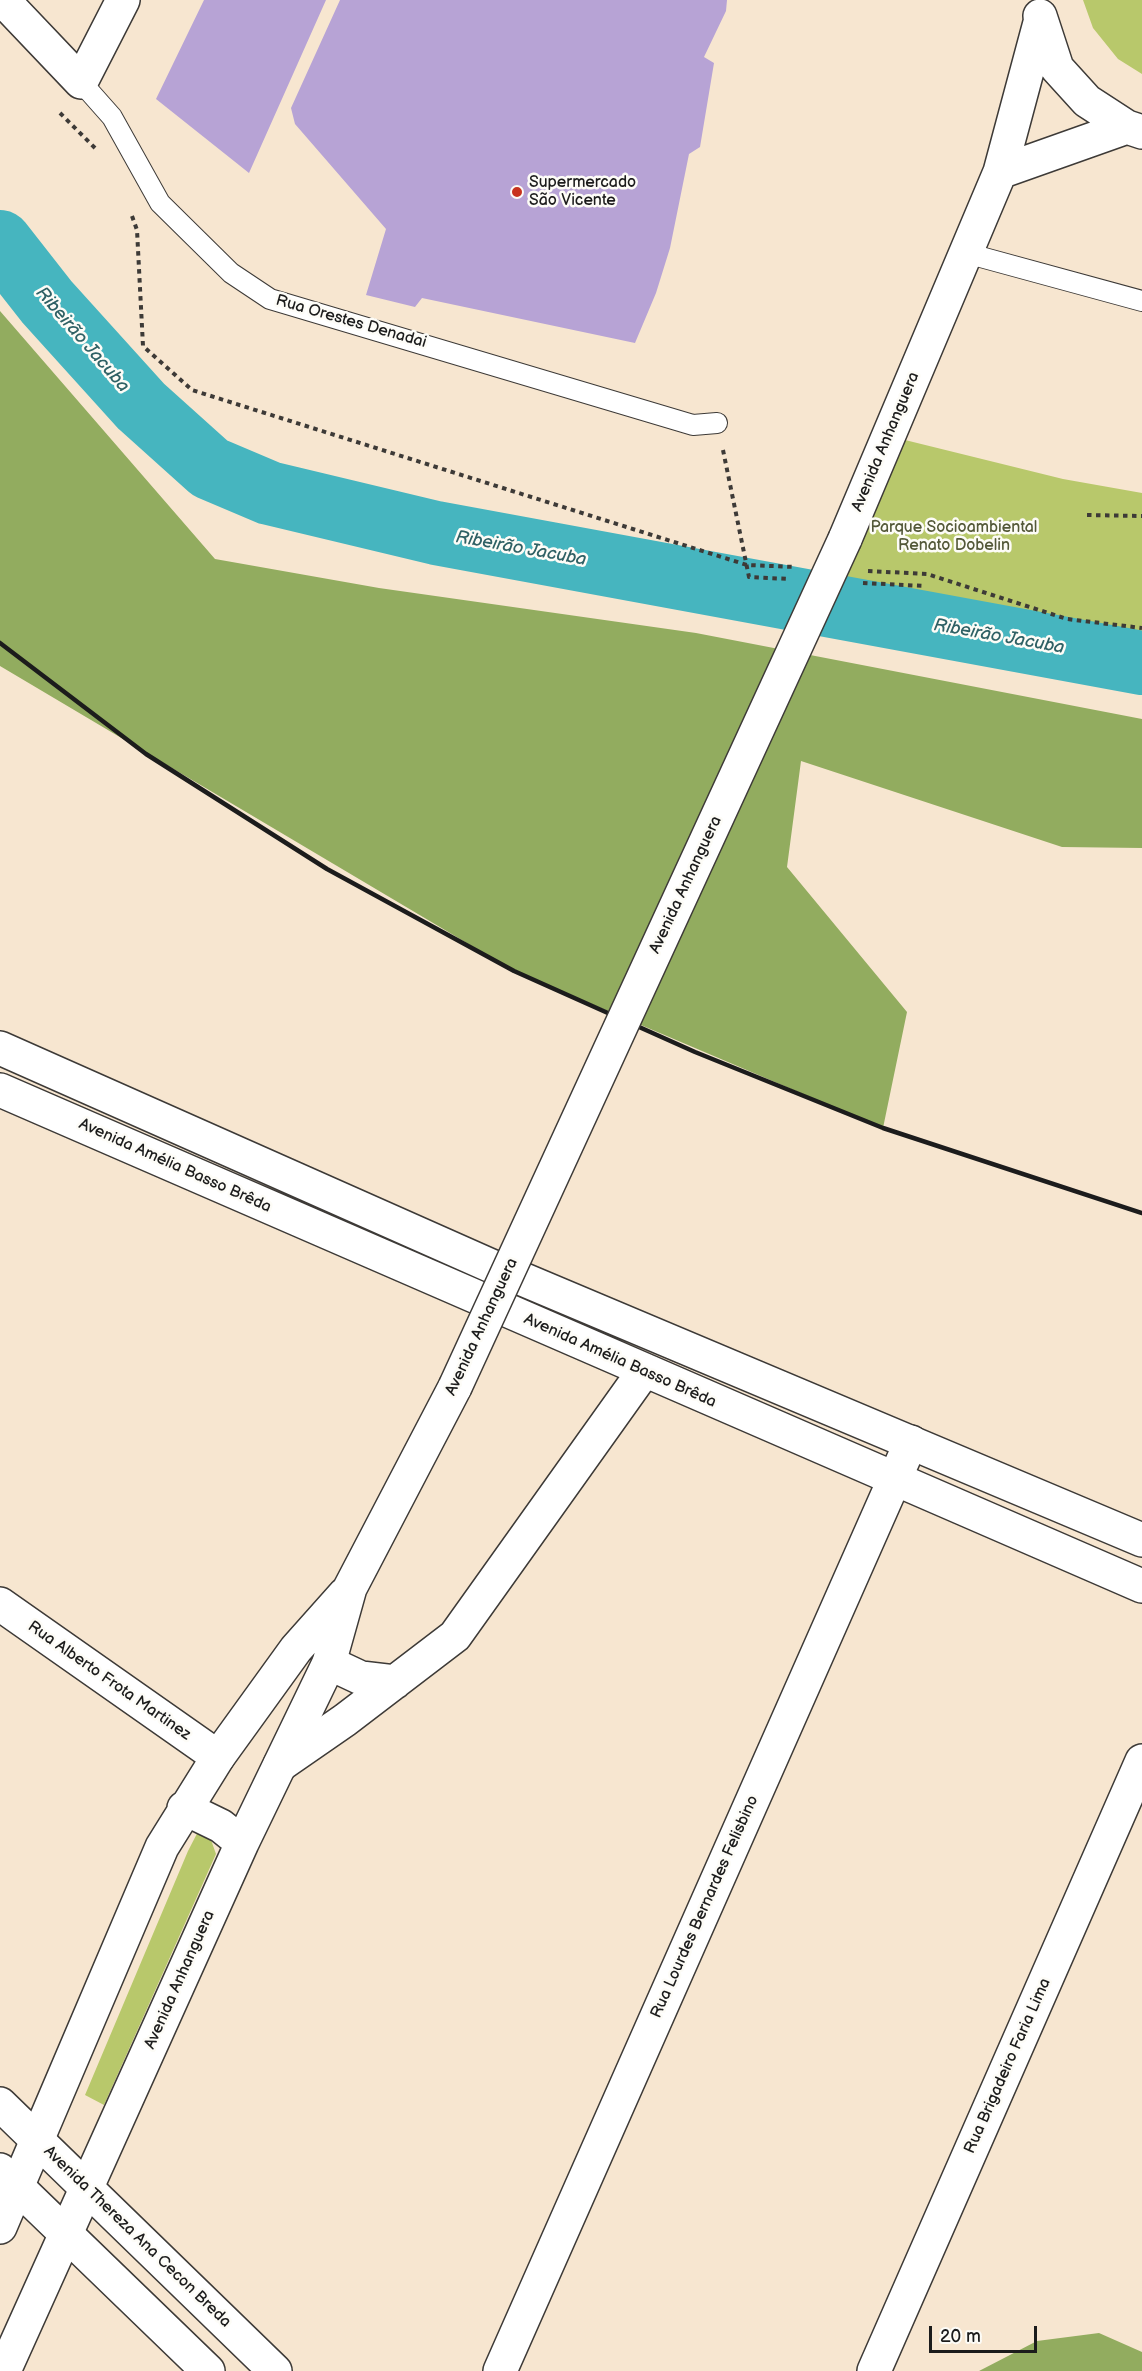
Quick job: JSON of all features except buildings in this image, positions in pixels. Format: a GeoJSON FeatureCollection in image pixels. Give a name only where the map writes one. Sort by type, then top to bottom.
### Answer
{"type":"FeatureCollection","features":[{"type":"Feature","properties":{"kind":"street","name":"Rua Orestes Denadai"},"geometry":{"type":"LineString","coordinates":[[3,0],[81,82]]}},
{"type":"Feature","properties":{"kind":"street"},"geometry":{"type":"LineString","coordinates":[[81,82],[123,0]]}},
{"type":"Feature","properties":{"kind":"street"},"geometry":{"type":"LineString","coordinates":[[1036,5],[1057,68],[1087,101],[1134,130]]}},
{"type":"Feature","properties":{"kind":"street","name":"Avenida Anhanguera"},"geometry":{"type":"LineString","coordinates":[[4,2371],[242,1843],[329,1663],[350,1588],[455,1387],[845,539],[1000,172],[1036,5]]}},
{"type":"Feature","properties":{"kind":"street"},"geometry":{"type":"LineString","coordinates":[[1000,172],[1134,130]]}},
{"type":"Feature","properties":{"kind":"street"},"geometry":{"type":"LineString","coordinates":[[0,1048],[489,1265],[1142,1540]]}},
{"type":"Feature","properties":{"kind":"street","name":"Avenida Amélia Basso Brêda"},"geometry":{"type":"LineString","coordinates":[[0,1090],[1142,1586]]}},
{"type":"Feature","properties":{"kind":"street"},"geometry":{"type":"LineString","coordinates":[[280,1765],[455,1636],[644,1371]]}},
{"type":"Feature","properties":{"kind":"street","name":"Rua Lourdes Bernardes Felisbino"},"geometry":{"type":"LineString","coordinates":[[500,2371],[911,1442]]}},
{"type":"Feature","properties":{"kind":"street","name":"Avenida Anhanguera"},"geometry":{"type":"LineString","coordinates":[[0,2227],[9,2179],[38,2140],[162,1847],[184,1808],[218,1757],[296,1649],[350,1588]]}},
{"type":"Feature","properties":{"kind":"street","name":"Rua Alberto Frota Martinez"},"geometry":{"type":"LineString","coordinates":[[0,1604],[218,1757]]}},
{"type":"Feature","properties":{"kind":"street"},"geometry":{"type":"LineString","coordinates":[[329,1663],[361,1678],[395,1682]]}},
{"type":"Feature","properties":{"kind":"street","name":"Rua Brigadeiro Faria Lima"},"geometry":{"type":"LineString","coordinates":[[874,2371],[1142,1761]]}},
{"type":"Feature","properties":{"kind":"street"},"geometry":{"type":"LineString","coordinates":[[184,1808],[221,1826],[242,1843]]}},
{"type":"Feature","properties":{"kind":"street","name":"Avenida Thereza Ana Cecon Breda"},"geometry":{"type":"LineString","coordinates":[[0,2104],[275,2371]]}},
{"type":"Feature","properties":{"kind":"street"},"geometry":{"type":"LineString","coordinates":[[9,2179],[64,2235],[208,2371]]}},
{"type":"Feature","properties":{"kind":"lane","name":"Rua Orestes Denadai"},"geometry":{"type":"LineString","coordinates":[[81,82],[112,117],[160,203],[231,273],[270,299],[693,425],[717,423]]}},
{"type":"Feature","properties":{"kind":"lane"},"geometry":{"type":"LineString","coordinates":[[966,253],[1142,301]]}},
{"type":"Feature","properties":{"kind":"path"},"geometry":{"type":"LineString","coordinates":[[57,110],[99,152]]}},
{"type":"Feature","properties":{"kind":"path"},"geometry":{"type":"LineString","coordinates":[[130,210],[137,230],[143,346],[192,390],[747,565],[803,568]]}},
{"type":"Feature","properties":{"kind":"path"},"geometry":{"type":"LineString","coordinates":[[717,423],[749,577],[796,579]]}},
{"type":"Feature","properties":{"kind":"path"},"geometry":{"type":"LineString","coordinates":[[1087,515],[1142,516]]}},
{"type":"Feature","properties":{"kind":"path"},"geometry":{"type":"LineString","coordinates":[[860,570],[927,574],[1067,619],[1142,628]]}},
{"type":"Feature","properties":{"kind":"path"},"geometry":{"type":"LineString","coordinates":[[854,582],[925,586]]}},
{"type":"Feature","properties":{"kind":"green space"},"geometry":{"type":"Polygon","coordinates":[[[1083,0],[1142,0],[1142,74],[1118,59],[1093,28],[1083,0]]]}},
{"type":"Feature","properties":{"kind":"green space"},"geometry":{"type":"Polygon","coordinates":[[[0,311],[215,559],[379,588],[696,633],[1142,719],[1142,848],[1062,847],[801,761],[787,867],[907,1012],[883,1128],[514,971],[0,666],[0,311]]]}},
{"type":"Feature","properties":{"kind":"green space","name":"Parque Socioambiental Renato Dobelin"},"geometry":{"type":"Polygon","coordinates":[[[905,440],[1063,479],[1142,493],[1142,657],[837,597],[905,440]]]}},
{"type":"Feature","properties":{"kind":"green space"},"geometry":{"type":"Polygon","coordinates":[[[204,1820],[216,1854],[104,2105],[85,2095],[188,1851],[204,1820]]]}},
{"type":"Feature","properties":{"kind":"green space"},"geometry":{"type":"Polygon","coordinates":[[[1099,2333],[1142,2352],[1142,2371],[979,2371],[1037,2341],[1099,2333]]]}},
{"type":"Feature","properties":{"kind":"waterway","name":"Ribeirão Jacuba"},"geometry":{"type":"LineString","coordinates":[[0,242],[47,302],[141,406],[210,468],[269,493],[436,533],[1142,663]]}},
{"type":"Feature","properties":{"kind":"railway"},"geometry":{"type":"LineString","coordinates":[[0,643],[146,754],[327,869],[514,971],[695,1052],[883,1128],[1142,1213]]}},
{"type":"Feature","properties":{"kind":"place","name":"Supermercado São Vicente"},"geometry":{"type":"Point","coordinates":[517,192]}}]}
